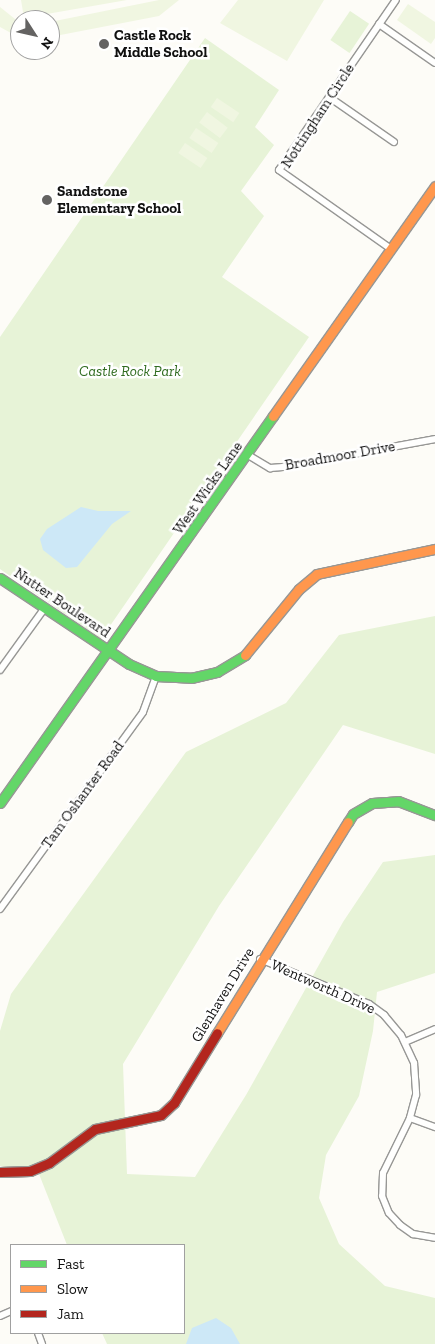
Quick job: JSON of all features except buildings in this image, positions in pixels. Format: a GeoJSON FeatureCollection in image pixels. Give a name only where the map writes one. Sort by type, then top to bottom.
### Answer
{"type":"FeatureCollection","features":[{"type":"Feature","properties":{"kind":"street","name":"Nottingham Circle"},"geometry":{"type":"LineString","coordinates":[[391,249],[279,170],[396,0]]}},
{"type":"Feature","properties":{"kind":"street"},"geometry":{"type":"LineString","coordinates":[[379,24],[435,63]]}},
{"type":"Feature","properties":{"kind":"street"},"geometry":{"type":"LineString","coordinates":[[329,97],[394,142]]}},
{"type":"Feature","properties":{"kind":"street","name":"West Wicks Lane"},"geometry":{"type":"LineString","coordinates":[[0,803],[248,454],[435,186]]}},
{"type":"Feature","properties":{"kind":"street","name":"Broadmoor Drive"},"geometry":{"type":"LineString","coordinates":[[248,454],[270,468],[283,467],[435,439]]}},
{"type":"Feature","properties":{"kind":"street"},"geometry":{"type":"LineString","coordinates":[[156,676],[191,678],[228,666],[255,646],[290,598],[317,574],[435,549]]}},
{"type":"Feature","properties":{"kind":"street","name":"Nutter Boulevard"},"geometry":{"type":"LineString","coordinates":[[0,578],[109,651],[156,676]]}},
{"type":"Feature","properties":{"kind":"street"},"geometry":{"type":"LineString","coordinates":[[0,670],[44,609]]}},
{"type":"Feature","properties":{"kind":"street","name":"Tam Oshanter Road"},"geometry":{"type":"LineString","coordinates":[[0,909],[142,712],[156,676]]}},
{"type":"Feature","properties":{"kind":"street","name":"Glenhaven Drive"},"geometry":{"type":"LineString","coordinates":[[0,1172],[30,1171],[49,1162],[95,1129],[161,1115],[174,1103],[260,960],[353,814],[372,803],[398,801],[435,815]]}},
{"type":"Feature","properties":{"kind":"street","name":"Wentworth Drive"},"geometry":{"type":"LineString","coordinates":[[260,960],[368,1004],[391,1021],[406,1042],[417,1079],[410,1118],[383,1173],[382,1196],[389,1213],[400,1225],[413,1234],[435,1238]]}},
{"type":"Feature","properties":{"kind":"street"},"geometry":{"type":"LineString","coordinates":[[406,1042],[435,1029]]}},
{"type":"Feature","properties":{"kind":"street"},"geometry":{"type":"LineString","coordinates":[[410,1118],[435,1127]]}},
{"type":"Feature","properties":{"kind":"green space"},"geometry":{"type":"Polygon","coordinates":[[[21,0],[127,0],[60,12],[60,10],[23,10],[21,0]]]}},
{"type":"Feature","properties":{"kind":"green space"},"geometry":{"type":"Polygon","coordinates":[[[159,0],[179,0],[159,16],[60,35],[60,20],[159,0]]]}},
{"type":"Feature","properties":{"kind":"green space"},"geometry":{"type":"Polygon","coordinates":[[[238,0],[324,0],[287,61],[220,23],[238,0]]]}},
{"type":"Feature","properties":{"kind":"green space"},"geometry":{"type":"Polygon","coordinates":[[[408,4],[435,22],[435,38],[431,44],[397,20],[408,4]]]}},
{"type":"Feature","properties":{"kind":"green space"},"geometry":{"type":"Polygon","coordinates":[[[0,7],[10,15],[10,32],[0,27],[0,7]]]}},
{"type":"Feature","properties":{"kind":"green space"},"geometry":{"type":"Polygon","coordinates":[[[350,11],[369,24],[349,53],[330,40],[350,11]]]}},
{"type":"Feature","properties":{"kind":"green space","name":"Castle Rock Park"},"geometry":{"type":"Polygon","coordinates":[[[205,38],[279,90],[255,127],[274,145],[241,191],[264,216],[222,277],[309,337],[101,639],[0,569],[0,337],[205,38]]]}},
{"type":"Feature","properties":{"kind":"green space"},"geometry":{"type":"Polygon","coordinates":[[[217,98],[239,113],[233,122],[211,107],[217,98]]]}},
{"type":"Feature","properties":{"kind":"green space"},"geometry":{"type":"Polygon","coordinates":[[[207,112],[228,128],[220,138],[199,122],[207,112]]]}},
{"type":"Feature","properties":{"kind":"green space"},"geometry":{"type":"Polygon","coordinates":[[[196,128],[218,143],[212,153],[189,138],[196,128]]]}},
{"type":"Feature","properties":{"kind":"green space"},"geometry":{"type":"Polygon","coordinates":[[[185,143],[207,158],[201,168],[178,153],[185,143]]]}},
{"type":"Feature","properties":{"kind":"green space"},"geometry":{"type":"Polygon","coordinates":[[[435,616],[435,754],[343,725],[219,906],[123,1064],[127,1174],[195,1177],[246,1095],[343,922],[383,862],[435,855],[435,973],[377,992],[373,1031],[359,1096],[326,1155],[319,1198],[339,1244],[385,1286],[435,1298],[435,1344],[107,1344],[102,1334],[185,1334],[185,1244],[67,1244],[39,1174],[0,1166],[0,1031],[11,994],[186,752],[286,703],[339,635],[435,616]]]}},
{"type":"Feature","properties":{"kind":"water"},"geometry":{"type":"Polygon","coordinates":[[[81,507],[98,511],[131,511],[112,524],[77,567],[66,568],[43,550],[40,539],[47,529],[81,507]]]}},
{"type":"Feature","properties":{"kind":"water"},"geometry":{"type":"Polygon","coordinates":[[[216,1318],[231,1328],[240,1344],[186,1344],[192,1328],[216,1318]]]}},
{"type":"Feature","properties":{"kind":"traffic: fast"},"geometry":{"type":"LineString","coordinates":[[0,803],[273,416]]}},
{"type":"Feature","properties":{"kind":"traffic: fast"},"geometry":{"type":"LineString","coordinates":[[0,578],[129,664],[156,676],[191,678],[217,672],[245,655]]}},
{"type":"Feature","properties":{"kind":"traffic: fast"},"geometry":{"type":"LineString","coordinates":[[348,822],[353,814],[372,803],[398,801],[435,815]]}},
{"type":"Feature","properties":{"kind":"traffic: slow"},"geometry":{"type":"LineString","coordinates":[[273,416],[435,186]]}},
{"type":"Feature","properties":{"kind":"traffic: slow"},"geometry":{"type":"LineString","coordinates":[[245,655],[299,589],[317,574],[435,549]]}},
{"type":"Feature","properties":{"kind":"traffic: slow"},"geometry":{"type":"LineString","coordinates":[[217,1033],[348,822]]}},
{"type":"Feature","properties":{"kind":"traffic: jam"},"geometry":{"type":"LineString","coordinates":[[0,1172],[30,1171],[49,1163],[95,1129],[161,1115],[174,1103],[217,1033]]}},
{"type":"Feature","properties":{"kind":"place","name":"Castle Rock Middle School"},"geometry":{"type":"Point","coordinates":[104,44]}},
{"type":"Feature","properties":{"kind":"place","name":"Sandstone Elementary School"},"geometry":{"type":"Point","coordinates":[47,200]}}]}
